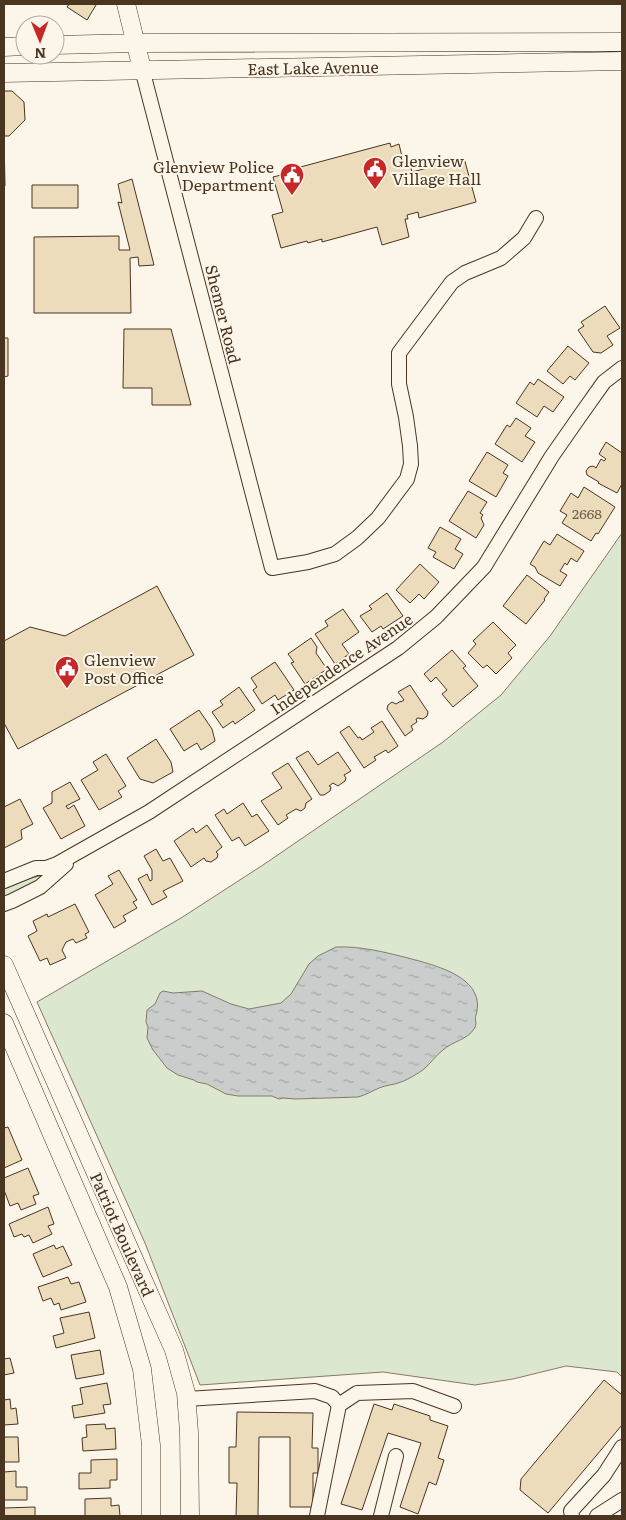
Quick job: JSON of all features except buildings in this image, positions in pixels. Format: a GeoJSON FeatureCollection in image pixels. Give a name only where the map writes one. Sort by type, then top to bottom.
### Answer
{"type":"FeatureCollection","features":[{"type":"Feature","properties":{"kind":"main road"},"geometry":{"type":"LineString","coordinates":[[126,4],[142,69]]}},
{"type":"Feature","properties":{"kind":"main road","name":"East Lake Avenue"},"geometry":{"type":"LineString","coordinates":[[65,45],[622,42]]}},
{"type":"Feature","properties":{"kind":"main road","name":"East Lake Avenue"},"geometry":{"type":"LineString","coordinates":[[4,73],[622,61]]}},
{"type":"Feature","properties":{"kind":"main road","name":"Patriot Boulevard"},"geometry":{"type":"LineString","coordinates":[[4,965],[174,1350],[186,1393],[189,1432],[190,1516]]}},
{"type":"Feature","properties":{"kind":"main road","name":"Patriot Boulevard"},"geometry":{"type":"LineString","coordinates":[[4,1023],[120,1296],[142,1368],[151,1445],[151,1516]]}},
{"type":"Feature","properties":{"kind":"street","name":"Shemer Road"},"geometry":{"type":"LineString","coordinates":[[142,69],[272,568],[308,562],[335,554],[357,538],[378,518],[407,479],[410,464],[410,446],[399,384],[399,354],[452,282],[465,273],[501,258],[524,238],[536,218]]}},
{"type":"Feature","properties":{"kind":"street","name":"Independence Avenue"},"geometry":{"type":"LineString","coordinates":[[4,880],[36,868],[46,868],[57,864],[149,812],[398,648],[436,617],[484,567],[552,456],[604,382],[622,368]]}},
{"type":"Feature","properties":{"kind":"street","name":"Independence Avenue"},"geometry":{"type":"LineString","coordinates":[[4,904],[40,887],[75,854]]}},
{"type":"Feature","properties":{"kind":"street"},"geometry":{"type":"LineString","coordinates":[[186,1399],[316,1391],[332,1397],[339,1405]]}},
{"type":"Feature","properties":{"kind":"street"},"geometry":{"type":"LineString","coordinates":[[317,1516],[339,1405],[357,1393],[414,1391],[454,1406]]}},
{"type":"Feature","properties":{"kind":"street"},"geometry":{"type":"LineString","coordinates":[[572,1516],[571,1511],[604,1475],[622,1447]]}},
{"type":"Feature","properties":{"kind":"street"},"geometry":{"type":"LineString","coordinates":[[381,1516],[396,1456]]}},
{"type":"Feature","properties":{"kind":"street"},"geometry":{"type":"LineString","coordinates":[[597,1516],[622,1500]]}},
{"type":"Feature","properties":{"kind":"green space"},"geometry":{"type":"Polygon","coordinates":[[[622,533],[622,1377],[617,1372],[566,1366],[513,1379],[475,1385],[383,1372],[200,1385],[145,1243],[37,1002],[181,918],[263,865],[443,742],[501,695],[550,636],[622,533]]]}},
{"type":"Feature","properties":{"kind":"green space"},"geometry":{"type":"Polygon","coordinates":[[[39,876],[41,882],[4,899],[4,889],[39,876]]]}},
{"type":"Feature","properties":{"kind":"water"},"geometry":{"type":"Polygon","coordinates":[[[336,947],[363,948],[390,954],[444,969],[456,975],[474,991],[477,1002],[475,1027],[468,1036],[440,1052],[427,1067],[416,1074],[396,1084],[382,1087],[358,1097],[279,1099],[272,1096],[226,1094],[207,1084],[178,1075],[167,1068],[153,1050],[147,1038],[147,1010],[155,1004],[160,993],[163,991],[173,993],[202,991],[231,1004],[249,1009],[281,1003],[291,994],[309,964],[318,956],[336,947]]]}},
{"type":"Feature","properties":{"kind":"place","name":"Glenview Village Hall"},"geometry":{"type":"Point","coordinates":[375,190]}},
{"type":"Feature","properties":{"kind":"place","name":"Glenview Police Department"},"geometry":{"type":"Point","coordinates":[292,196]}},
{"type":"Feature","properties":{"kind":"place","name":"Glenview Post Office"},"geometry":{"type":"Point","coordinates":[67,689]}}]}
